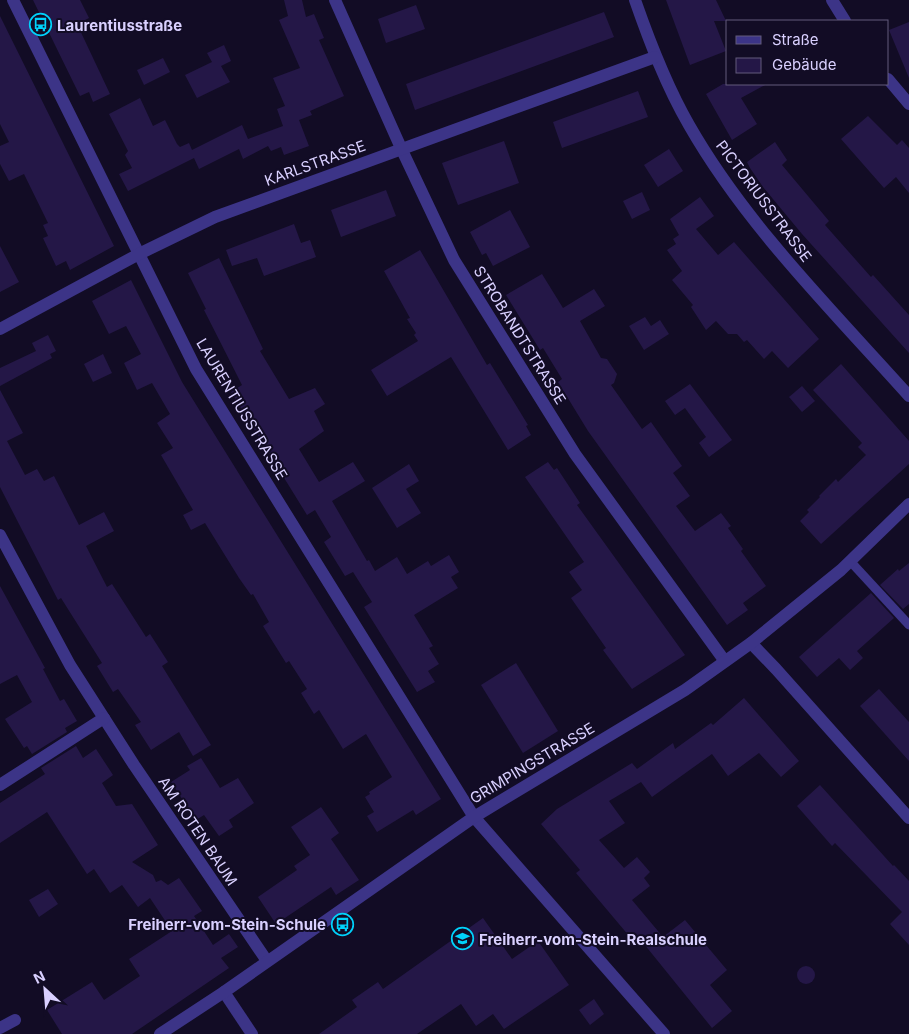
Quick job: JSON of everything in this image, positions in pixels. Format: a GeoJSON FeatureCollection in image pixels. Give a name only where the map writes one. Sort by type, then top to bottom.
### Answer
{"type":"FeatureCollection","features":[{"type":"Feature","properties":{"kind":"street","name":"LAURENTIUSSTRASSE"},"geometry":{"type":"LineString","coordinates":[[13,0],[196,368],[474,818],[664,1034]]}},
{"type":"Feature","properties":{"kind":"street","name":"STROBANDTSTRASSE"},"geometry":{"type":"LineString","coordinates":[[336,0],[400,148],[454,260],[575,454],[724,660]]}},
{"type":"Feature","properties":{"kind":"street","name":"PICTORIUSSTRASSE"},"geometry":{"type":"LineString","coordinates":[[635,0],[655,57],[690,126],[722,177],[784,258],[909,396]]}},
{"type":"Feature","properties":{"kind":"street"},"geometry":{"type":"LineString","coordinates":[[832,0],[844,20]]}},
{"type":"Feature","properties":{"kind":"street","name":"KARLSTRASSE"},"geometry":{"type":"LineString","coordinates":[[0,329],[139,254],[215,217],[400,148],[655,57]]}},
{"type":"Feature","properties":{"kind":"street"},"geometry":{"type":"LineString","coordinates":[[889,80],[909,104]]}},
{"type":"Feature","properties":{"kind":"street","name":"GRIMPINGSTRASSE"},"geometry":{"type":"LineString","coordinates":[[160,1034],[224,992],[474,818],[685,690],[724,660],[751,643],[850,561],[909,504]]}},
{"type":"Feature","properties":{"kind":"street","name":"AM ROTEN BAUM"},"geometry":{"type":"LineString","coordinates":[[0,535],[70,665],[267,961]]}},
{"type":"Feature","properties":{"kind":"street"},"geometry":{"type":"LineString","coordinates":[[751,643],[909,818]]}},
{"type":"Feature","properties":{"kind":"street"},"geometry":{"type":"LineString","coordinates":[[0,785],[104,718]]}},
{"type":"Feature","properties":{"kind":"street"},"geometry":{"type":"LineString","coordinates":[[224,992],[252,1034]]}},
{"type":"Feature","properties":{"kind":"street"},"geometry":{"type":"LineString","coordinates":[[0,1028],[15,1020]]}},
{"type":"Feature","properties":{"kind":"lane"},"geometry":{"type":"LineString","coordinates":[[850,561],[909,625]]}},
{"type":"Feature","properties":{"kind":"building"},"geometry":{"type":"Polygon","coordinates":[[[33,0],[80,0],[89,18],[77,24],[110,94],[93,102],[89,92],[80,96],[33,0]]]}},
{"type":"Feature","properties":{"kind":"building"},"geometry":{"type":"Polygon","coordinates":[[[284,0],[302,0],[306,17],[314,14],[324,38],[319,40],[344,96],[310,111],[312,115],[299,120],[309,146],[284,155],[281,147],[271,151],[268,146],[243,159],[239,149],[199,169],[194,158],[128,191],[119,174],[132,168],[125,155],[128,151],[109,114],[140,98],[153,126],[165,120],[177,144],[180,147],[189,143],[192,150],[242,125],[248,139],[283,126],[277,109],[285,106],[273,78],[300,68],[279,20],[288,16],[284,0]]]}},
{"type":"Feature","properties":{"kind":"building"},"geometry":{"type":"Polygon","coordinates":[[[666,0],[716,0],[726,21],[714,21],[726,51],[690,65],[666,0]]]}},
{"type":"Feature","properties":{"kind":"building"},"geometry":{"type":"Polygon","coordinates":[[[416,5],[425,29],[386,43],[378,19],[416,5]]]}},
{"type":"Feature","properties":{"kind":"building"},"geometry":{"type":"Polygon","coordinates":[[[604,12],[614,37],[415,110],[406,84],[604,12]]]}},
{"type":"Feature","properties":{"kind":"building"},"geometry":{"type":"Polygon","coordinates":[[[0,16],[114,246],[70,270],[66,261],[56,266],[43,238],[48,236],[43,225],[48,223],[24,174],[9,181],[0,164],[0,146],[9,142],[0,124],[0,16]]]}},
{"type":"Feature","properties":{"kind":"building"},"geometry":{"type":"Polygon","coordinates":[[[909,22],[909,78],[889,30],[909,22]]]}},
{"type":"Feature","properties":{"kind":"building"},"geometry":{"type":"Polygon","coordinates":[[[224,45],[231,61],[221,66],[230,82],[197,98],[185,75],[212,62],[207,53],[224,45]]]}},
{"type":"Feature","properties":{"kind":"building"},"geometry":{"type":"Polygon","coordinates":[[[163,58],[170,72],[144,85],[137,70],[163,58]]]}},
{"type":"Feature","properties":{"kind":"building"},"geometry":{"type":"Polygon","coordinates":[[[723,84],[765,85],[741,98],[757,124],[732,140],[706,94],[723,84]]]}},
{"type":"Feature","properties":{"kind":"building"},"geometry":{"type":"Polygon","coordinates":[[[638,91],[648,117],[562,148],[553,122],[638,91]]]}},
{"type":"Feature","properties":{"kind":"building"},"geometry":{"type":"Polygon","coordinates":[[[868,116],[897,145],[902,140],[909,148],[909,193],[896,177],[884,188],[841,139],[868,116]]]}},
{"type":"Feature","properties":{"kind":"building"},"geometry":{"type":"Polygon","coordinates":[[[504,141],[519,183],[458,205],[442,163],[504,141]]]}},
{"type":"Feature","properties":{"kind":"building"},"geometry":{"type":"Polygon","coordinates":[[[775,142],[787,160],[782,165],[829,221],[825,225],[871,277],[873,275],[909,315],[909,353],[802,234],[763,187],[750,168],[747,162],[775,142]]]}},
{"type":"Feature","properties":{"kind":"building"},"geometry":{"type":"Polygon","coordinates":[[[669,149],[683,171],[658,187],[644,165],[669,149]]]}},
{"type":"Feature","properties":{"kind":"building"},"geometry":{"type":"Polygon","coordinates":[[[386,190],[396,216],[341,237],[331,210],[386,190]]]}},
{"type":"Feature","properties":{"kind":"building"},"geometry":{"type":"Polygon","coordinates":[[[642,192],[650,210],[632,219],[623,201],[642,192]]]}},
{"type":"Feature","properties":{"kind":"building"},"geometry":{"type":"Polygon","coordinates":[[[700,197],[714,216],[696,229],[718,255],[734,242],[819,339],[788,368],[772,351],[764,359],[747,340],[744,342],[737,334],[728,334],[716,321],[706,330],[691,307],[693,305],[672,280],[682,271],[667,250],[676,244],[673,239],[679,235],[670,219],[700,197]]]}},
{"type":"Feature","properties":{"kind":"building"},"geometry":{"type":"Polygon","coordinates":[[[510,210],[530,247],[493,266],[486,253],[482,255],[470,232],[510,210]]]}},
{"type":"Feature","properties":{"kind":"building"},"geometry":{"type":"Polygon","coordinates":[[[294,224],[301,243],[310,240],[316,257],[264,276],[257,258],[232,266],[226,250],[294,224]]]}},
{"type":"Feature","properties":{"kind":"building"},"geometry":{"type":"Polygon","coordinates":[[[0,246],[19,282],[0,292],[0,246]]]}},
{"type":"Feature","properties":{"kind":"building"},"geometry":{"type":"Polygon","coordinates":[[[420,250],[487,365],[490,363],[528,425],[526,426],[531,435],[508,450],[451,357],[387,396],[371,370],[418,341],[414,335],[416,333],[407,319],[410,318],[384,271],[420,250]]]}},
{"type":"Feature","properties":{"kind":"building"},"geometry":{"type":"Polygon","coordinates":[[[219,258],[263,349],[260,351],[289,399],[315,388],[325,404],[314,411],[324,431],[299,449],[319,482],[353,462],[365,481],[332,501],[367,561],[369,560],[375,571],[397,557],[407,574],[428,561],[431,566],[449,555],[459,572],[451,577],[458,588],[414,615],[433,646],[429,648],[439,664],[428,671],[435,682],[417,692],[364,607],[372,602],[353,572],[345,576],[324,542],[331,537],[315,510],[307,515],[231,392],[242,385],[204,310],[206,309],[188,273],[219,258]]]}},
{"type":"Feature","properties":{"kind":"building"},"geometry":{"type":"Polygon","coordinates":[[[542,274],[563,308],[594,289],[605,306],[580,321],[601,358],[607,359],[617,374],[614,383],[611,385],[642,429],[651,422],[682,466],[673,473],[690,496],[676,506],[695,531],[721,513],[731,526],[728,528],[743,549],[741,551],[766,586],[743,603],[748,610],[727,625],[588,431],[558,382],[562,379],[543,348],[540,350],[506,295],[542,274]]]}},
{"type":"Feature","properties":{"kind":"building"},"geometry":{"type":"Polygon","coordinates":[[[131,280],[182,382],[441,799],[416,815],[413,810],[377,832],[367,816],[374,812],[365,797],[370,794],[369,792],[392,777],[366,734],[343,749],[319,710],[314,714],[301,693],[307,689],[289,661],[286,663],[263,626],[269,622],[253,594],[251,595],[239,578],[205,523],[191,530],[183,515],[193,510],[161,455],[173,448],[157,423],[170,414],[152,383],[137,390],[124,363],[141,354],[126,326],[109,334],[92,301],[131,280]]]}},
{"type":"Feature","properties":{"kind":"building"},"geometry":{"type":"Polygon","coordinates":[[[645,317],[651,326],[660,320],[669,334],[644,350],[629,326],[645,317]]]}},
{"type":"Feature","properties":{"kind":"building"},"geometry":{"type":"Polygon","coordinates":[[[48,335],[56,351],[50,354],[52,358],[0,386],[0,368],[36,351],[32,343],[48,335]]]}},
{"type":"Feature","properties":{"kind":"building"},"geometry":{"type":"Polygon","coordinates":[[[103,354],[112,373],[93,382],[84,364],[103,354]]]}},
{"type":"Feature","properties":{"kind":"building"},"geometry":{"type":"Polygon","coordinates":[[[841,364],[909,441],[909,464],[821,544],[800,521],[809,512],[807,510],[819,496],[836,479],[838,482],[866,455],[858,447],[862,443],[813,390],[841,364]]]}},
{"type":"Feature","properties":{"kind":"building"},"geometry":{"type":"Polygon","coordinates":[[[690,384],[732,440],[709,457],[699,443],[706,437],[685,408],[675,415],[665,401],[690,384]]]}},
{"type":"Feature","properties":{"kind":"building"},"geometry":{"type":"Polygon","coordinates":[[[802,386],[815,401],[802,412],[789,397],[802,386]]]}},
{"type":"Feature","properties":{"kind":"building"},"geometry":{"type":"Polygon","coordinates":[[[0,390],[23,433],[7,441],[25,475],[37,469],[44,481],[54,476],[79,525],[104,512],[114,531],[86,546],[107,587],[112,584],[146,637],[150,634],[168,662],[162,666],[211,745],[193,756],[179,732],[151,750],[135,725],[141,722],[118,689],[113,692],[97,666],[102,663],[61,598],[58,600],[0,487],[0,390]]]}},
{"type":"Feature","properties":{"kind":"building"},"geometry":{"type":"Polygon","coordinates":[[[548,462],[554,470],[557,468],[580,503],[577,505],[685,655],[632,689],[603,650],[606,648],[571,598],[582,590],[569,572],[584,562],[525,477],[548,462]]]}},
{"type":"Feature","properties":{"kind":"building"},"geometry":{"type":"Polygon","coordinates":[[[409,464],[419,481],[406,489],[421,513],[397,528],[372,488],[409,464]]]}},
{"type":"Feature","properties":{"kind":"building"},"geometry":{"type":"Polygon","coordinates":[[[909,563],[909,604],[903,609],[880,585],[898,569],[899,571],[909,563]]]}},
{"type":"Feature","properties":{"kind":"building"},"geometry":{"type":"Polygon","coordinates":[[[0,586],[45,668],[43,669],[60,701],[64,699],[77,721],[65,728],[67,732],[32,754],[27,746],[24,748],[5,719],[32,702],[17,675],[0,684],[0,586]]]}},
{"type":"Feature","properties":{"kind":"building"},"geometry":{"type":"Polygon","coordinates":[[[871,593],[894,618],[857,651],[863,658],[850,670],[839,658],[817,677],[799,657],[871,593]]]}},
{"type":"Feature","properties":{"kind":"building"},"geometry":{"type":"Polygon","coordinates":[[[516,663],[558,731],[523,753],[481,685],[516,663]]]}},
{"type":"Feature","properties":{"kind":"building"},"geometry":{"type":"Polygon","coordinates":[[[879,689],[909,722],[909,761],[860,706],[879,689]]]}},
{"type":"Feature","properties":{"kind":"building"},"geometry":{"type":"Polygon","coordinates":[[[744,698],[799,761],[781,777],[759,753],[728,776],[712,754],[652,797],[641,782],[609,801],[625,823],[599,840],[624,868],[637,857],[650,872],[644,878],[650,886],[632,900],[663,937],[685,920],[727,970],[710,985],[732,1011],[712,1028],[640,939],[635,943],[576,873],[580,870],[541,824],[557,809],[632,763],[637,769],[673,743],[675,749],[711,723],[713,725],[744,698]]]}},
{"type":"Feature","properties":{"kind":"building"},"geometry":{"type":"Polygon","coordinates":[[[76,746],[83,758],[96,749],[113,775],[102,783],[116,806],[132,804],[158,845],[132,862],[153,875],[156,882],[161,880],[168,885],[179,878],[202,911],[194,916],[213,945],[229,934],[238,947],[221,958],[229,968],[132,1034],[62,1034],[47,1010],[92,982],[104,1000],[140,976],[129,959],[172,931],[150,898],[138,907],[122,885],[110,893],[94,869],[87,874],[47,812],[0,843],[0,803],[45,774],[41,768],[76,746]]]}},
{"type":"Feature","properties":{"kind":"building"},"geometry":{"type":"Polygon","coordinates":[[[201,758],[220,788],[238,778],[254,803],[229,820],[233,827],[219,836],[204,815],[196,820],[171,782],[190,770],[187,766],[201,758]]]}},
{"type":"Feature","properties":{"kind":"building"},"geometry":{"type":"Polygon","coordinates":[[[820,785],[893,866],[909,881],[909,945],[890,924],[902,912],[835,843],[832,846],[797,806],[820,785]]]}},
{"type":"Feature","properties":{"kind":"building"},"geometry":{"type":"Polygon","coordinates":[[[321,807],[339,833],[331,839],[359,880],[336,895],[331,887],[276,924],[258,897],[297,870],[294,866],[310,855],[291,827],[321,807]]]}},
{"type":"Feature","properties":{"kind":"building"},"geometry":{"type":"Polygon","coordinates":[[[48,889],[58,904],[39,917],[29,900],[48,889]]]}},
{"type":"Feature","properties":{"kind":"building"},"geometry":{"type":"Polygon","coordinates":[[[483,918],[512,959],[538,941],[569,985],[504,1029],[493,1014],[476,1026],[461,1004],[417,1034],[319,1034],[357,1007],[352,1000],[378,982],[383,989],[483,918]]]}},
{"type":"Feature","properties":{"kind":"building"},"geometry":{"type":"Polygon","coordinates":[[[802,966],[810,966],[815,971],[813,982],[802,984],[797,979],[797,971],[802,966]]]}},
{"type":"Feature","properties":{"kind":"building"},"geometry":{"type":"Polygon","coordinates":[[[594,999],[604,1014],[590,1025],[579,1010],[594,999]]]}},
{"type":"Feature","properties":{"kind":"place","name":"Laurentiusstraße"},"geometry":{"type":"Point","coordinates":[41,25]}},
{"type":"Feature","properties":{"kind":"place","name":"Freiherr-vom-Stein-Schule"},"geometry":{"type":"Point","coordinates":[342,924]}},
{"type":"Feature","properties":{"kind":"place","name":"Freiherr-vom-Stein-Realschule"},"geometry":{"type":"Point","coordinates":[463,939]}}]}
